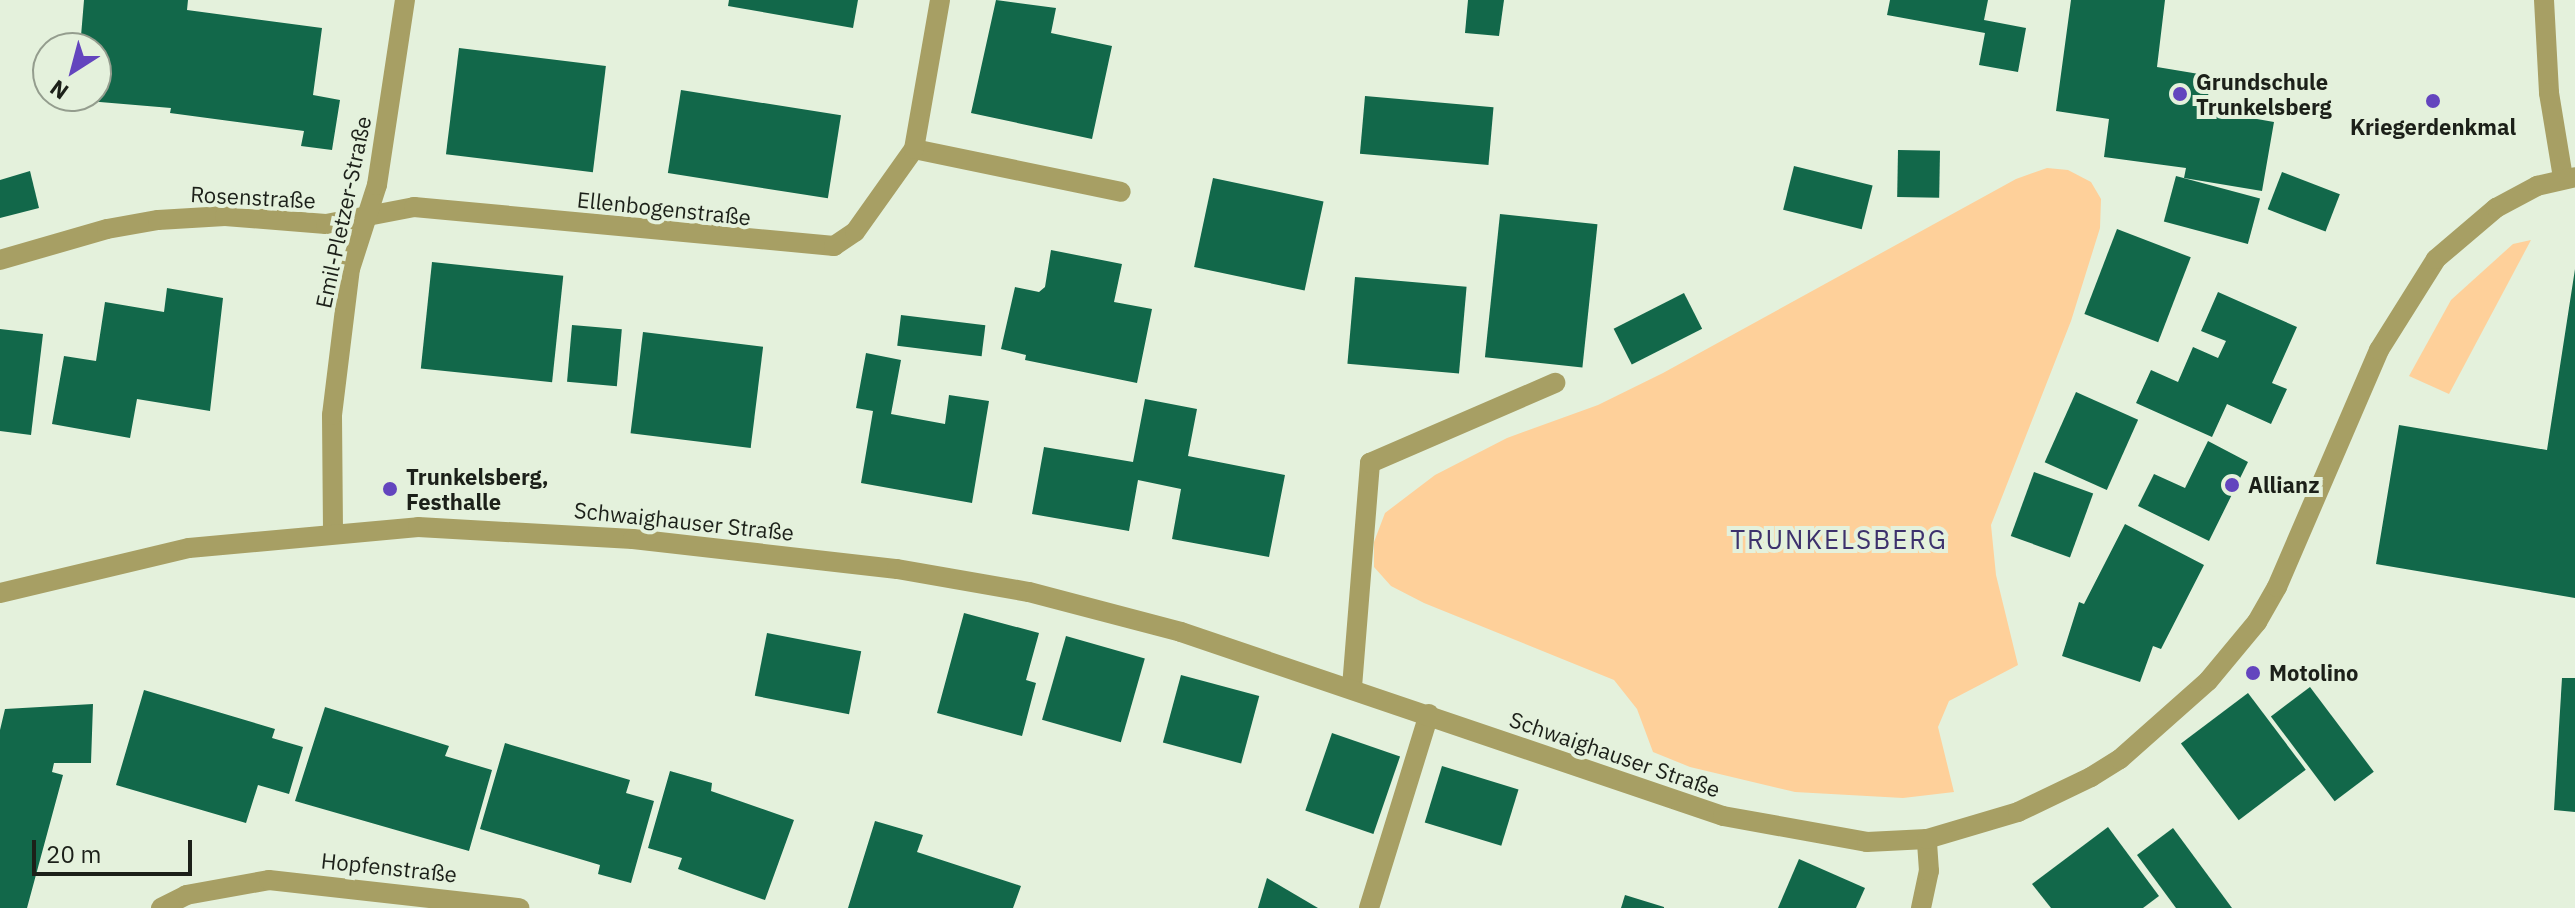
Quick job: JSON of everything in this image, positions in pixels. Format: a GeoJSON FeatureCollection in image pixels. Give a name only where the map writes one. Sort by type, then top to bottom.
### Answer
{"type":"FeatureCollection","features":[{"type":"Feature","properties":{"kind":"street","name":"Emil-Pletzer-Straße"},"geometry":{"type":"LineString","coordinates":[[333,531],[332,415],[350,269],[384,148],[405,0]]}},
{"type":"Feature","properties":{"kind":"street","name":"Ellenbogenstraße"},"geometry":{"type":"LineString","coordinates":[[364,218],[414,207],[834,246],[855,232],[914,149],[940,0]]}},
{"type":"Feature","properties":{"kind":"street"},"geometry":{"type":"LineString","coordinates":[[2544,0],[2549,93],[2569,177]]}},
{"type":"Feature","properties":{"kind":"street"},"geometry":{"type":"LineString","coordinates":[[914,149],[1121,192]]}},
{"type":"Feature","properties":{"kind":"street","name":"Schwaighauser Straße"},"geometry":{"type":"LineString","coordinates":[[0,593],[189,548],[333,531],[524,531],[897,569],[1107,611],[1352,687],[1627,788],[1723,816],[1867,842],[1927,839],[2033,806],[2091,777],[2120,759],[2208,681],[2257,622],[2277,587],[2373,363],[2410,295],[2436,259],[2496,208],[2569,177]]}},
{"type":"Feature","properties":{"kind":"street","name":"Rosenstraße"},"geometry":{"type":"LineString","coordinates":[[0,260],[107,229],[158,220],[225,216],[326,224],[364,218]]}},
{"type":"Feature","properties":{"kind":"street"},"geometry":{"type":"LineString","coordinates":[[1352,687],[1370,463],[1555,383]]}},
{"type":"Feature","properties":{"kind":"street"},"geometry":{"type":"LineString","coordinates":[[1369,908],[1429,714]]}},
{"type":"Feature","properties":{"kind":"street"},"geometry":{"type":"LineString","coordinates":[[1921,908],[1929,871],[1927,839]]}},
{"type":"Feature","properties":{"kind":"street","name":"Hopfenstraße"},"geometry":{"type":"LineString","coordinates":[[161,908],[186,895],[269,880],[519,908]]}},
{"type":"Feature","properties":{"kind":"shaded area"},"geometry":{"type":"Polygon","coordinates":[[[2047,168],[2068,170],[2091,182],[2101,199],[2100,228],[2071,321],[1991,525],[1996,575],[2018,665],[1949,701],[1938,727],[1954,792],[1903,798],[1795,792],[1690,767],[1653,752],[1637,709],[1614,680],[1424,603],[1391,586],[1374,567],[1374,542],[1385,513],[1435,475],[1507,438],[1598,405],[1663,373],[2016,179],[2047,168]]]}},
{"type":"Feature","properties":{"kind":"shaded area"},"geometry":{"type":"Polygon","coordinates":[[[2531,240],[2449,394],[2409,376],[2451,300],[2513,244],[2531,240]]]}},
{"type":"Feature","properties":{"kind":"building"},"geometry":{"type":"Polygon","coordinates":[[[84,0],[188,0],[187,10],[322,28],[313,95],[340,100],[332,150],[301,146],[304,131],[170,113],[171,108],[112,103],[112,32],[81,32],[84,0]]]}},
{"type":"Feature","properties":{"kind":"building"},"geometry":{"type":"Polygon","coordinates":[[[729,0],[858,0],[853,28],[728,6],[729,0]]]}},
{"type":"Feature","properties":{"kind":"building"},"geometry":{"type":"Polygon","coordinates":[[[996,0],[1056,8],[1051,33],[1112,46],[1092,139],[971,113],[996,0]]]}},
{"type":"Feature","properties":{"kind":"building"},"geometry":{"type":"Polygon","coordinates":[[[1468,0],[1504,0],[1499,36],[1465,33],[1468,0]]]}},
{"type":"Feature","properties":{"kind":"building"},"geometry":{"type":"Polygon","coordinates":[[[1890,0],[1988,0],[1984,20],[2026,28],[2018,72],[1979,65],[1985,33],[1887,15],[1890,0]]]}},
{"type":"Feature","properties":{"kind":"building"},"geometry":{"type":"Polygon","coordinates":[[[2071,0],[2165,0],[2157,67],[2211,76],[2206,110],[2274,122],[2262,191],[2184,178],[2186,168],[2104,157],[2109,119],[2056,111],[2071,0]]]}},
{"type":"Feature","properties":{"kind":"building"},"geometry":{"type":"Polygon","coordinates":[[[459,48],[606,66],[593,172],[446,154],[459,48]]]}},
{"type":"Feature","properties":{"kind":"building"},"geometry":{"type":"Polygon","coordinates":[[[681,90],[841,115],[828,198],[668,173],[681,90]]]}},
{"type":"Feature","properties":{"kind":"building"},"geometry":{"type":"Polygon","coordinates":[[[1365,96],[1494,107],[1488,165],[1360,154],[1365,96]]]}},
{"type":"Feature","properties":{"kind":"building"},"geometry":{"type":"Polygon","coordinates":[[[1898,150],[1940,151],[1939,198],[1897,197],[1898,150]]]}},
{"type":"Feature","properties":{"kind":"building"},"geometry":{"type":"Polygon","coordinates":[[[1794,166],[1873,186],[1862,229],[1783,210],[1794,166]]]}},
{"type":"Feature","properties":{"kind":"building"},"geometry":{"type":"Polygon","coordinates":[[[30,171],[39,208],[0,218],[0,180],[30,171]]]}},
{"type":"Feature","properties":{"kind":"building"},"geometry":{"type":"Polygon","coordinates":[[[2282,172],[2340,194],[2326,232],[2268,209],[2282,172]]]}},
{"type":"Feature","properties":{"kind":"building"},"geometry":{"type":"Polygon","coordinates":[[[2176,176],[2260,199],[2248,244],[2164,221],[2176,176]]]}},
{"type":"Feature","properties":{"kind":"building"},"geometry":{"type":"Polygon","coordinates":[[[1213,178],[1324,201],[1305,291],[1194,267],[1213,178]]]}},
{"type":"Feature","properties":{"kind":"building"},"geometry":{"type":"Polygon","coordinates":[[[1500,214],[1597,224],[1582,367],[1485,357],[1500,214]]]}},
{"type":"Feature","properties":{"kind":"building"},"geometry":{"type":"Polygon","coordinates":[[[2117,229],[2191,257],[2158,342],[2084,314],[2117,229]]]}},
{"type":"Feature","properties":{"kind":"building"},"geometry":{"type":"Polygon","coordinates":[[[1051,250],[1122,264],[1114,302],[1152,309],[1137,383],[1025,360],[1026,355],[1001,349],[1015,287],[1039,292],[1045,287],[1051,250]]]}},
{"type":"Feature","properties":{"kind":"building"},"geometry":{"type":"Polygon","coordinates":[[[432,262],[563,276],[552,382],[421,368],[432,262]]]}},
{"type":"Feature","properties":{"kind":"building"},"geometry":{"type":"Polygon","coordinates":[[[2575,269],[2575,598],[2376,564],[2399,425],[2547,450],[2575,269]]]}},
{"type":"Feature","properties":{"kind":"building"},"geometry":{"type":"Polygon","coordinates":[[[1355,277],[1467,287],[1459,373],[1347,364],[1355,277]]]}},
{"type":"Feature","properties":{"kind":"building"},"geometry":{"type":"Polygon","coordinates":[[[167,288],[223,298],[210,411],[137,399],[130,438],[52,424],[64,356],[96,361],[105,302],[164,312],[167,288]]]}},
{"type":"Feature","properties":{"kind":"building"},"geometry":{"type":"Polygon","coordinates":[[[2218,292],[2297,327],[2272,383],[2287,389],[2271,424],[2227,404],[2212,437],[2136,403],[2151,370],[2178,382],[2193,347],[2218,358],[2226,341],[2201,331],[2218,292]]]}},
{"type":"Feature","properties":{"kind":"building"},"geometry":{"type":"Polygon","coordinates":[[[1684,293],[1702,329],[1632,365],[1614,329],[1684,293]]]}},
{"type":"Feature","properties":{"kind":"building"},"geometry":{"type":"Polygon","coordinates":[[[901,315],[985,325],[982,356],[897,346],[901,315]]]}},
{"type":"Feature","properties":{"kind":"building"},"geometry":{"type":"Polygon","coordinates":[[[572,325],[622,329],[617,386],[567,382],[572,325]]]}},
{"type":"Feature","properties":{"kind":"building"},"geometry":{"type":"Polygon","coordinates":[[[0,329],[43,334],[31,435],[0,431],[0,329]]]}},
{"type":"Feature","properties":{"kind":"building"},"geometry":{"type":"Polygon","coordinates":[[[643,332],[763,347],[751,448],[631,433],[643,332]]]}},
{"type":"Feature","properties":{"kind":"building"},"geometry":{"type":"Polygon","coordinates":[[[866,353],[901,360],[891,414],[945,424],[949,395],[989,401],[972,503],[861,483],[873,411],[856,408],[866,353]]]}},
{"type":"Feature","properties":{"kind":"building"},"geometry":{"type":"Polygon","coordinates":[[[2076,392],[2138,420],[2107,490],[2045,462],[2076,392]]]}},
{"type":"Feature","properties":{"kind":"building"},"geometry":{"type":"Polygon","coordinates":[[[1145,399],[1197,409],[1188,456],[1285,475],[1269,557],[1172,539],[1181,489],[1138,480],[1129,531],[1032,514],[1044,447],[1133,462],[1145,399]]]}},
{"type":"Feature","properties":{"kind":"building"},"geometry":{"type":"Polygon","coordinates":[[[2208,441],[2248,462],[2209,541],[2138,506],[2154,474],[2185,488],[2208,441]]]}},
{"type":"Feature","properties":{"kind":"building"},"geometry":{"type":"Polygon","coordinates":[[[2034,472],[2093,494],[2070,557],[2011,536],[2034,472]]]}},
{"type":"Feature","properties":{"kind":"building"},"geometry":{"type":"Polygon","coordinates":[[[2125,524],[2204,565],[2161,649],[2153,646],[2140,682],[2062,656],[2079,602],[2084,604],[2125,524]]]}},
{"type":"Feature","properties":{"kind":"building"},"geometry":{"type":"Polygon","coordinates":[[[964,613],[1039,633],[1026,680],[1036,683],[1022,736],[937,713],[964,613]]]}},
{"type":"Feature","properties":{"kind":"building"},"geometry":{"type":"Polygon","coordinates":[[[767,633],[861,651],[849,714],[755,696],[767,633]]]}},
{"type":"Feature","properties":{"kind":"building"},"geometry":{"type":"Polygon","coordinates":[[[1066,636],[1145,659],[1121,742],[1042,720],[1066,636]]]}},
{"type":"Feature","properties":{"kind":"building"},"geometry":{"type":"Polygon","coordinates":[[[1181,675],[1259,696],[1241,764],[1163,743],[1181,675]]]}},
{"type":"Feature","properties":{"kind":"building"},"geometry":{"type":"Polygon","coordinates":[[[2562,678],[2575,678],[2575,812],[2554,810],[2562,678]]]}},
{"type":"Feature","properties":{"kind":"building"},"geometry":{"type":"Polygon","coordinates":[[[2310,687],[2374,772],[2335,801],[2271,716],[2310,687]]]}},
{"type":"Feature","properties":{"kind":"building"},"geometry":{"type":"Polygon","coordinates":[[[144,690],[275,729],[272,738],[303,747],[289,794],[258,785],[246,823],[116,785],[144,690]]]}},
{"type":"Feature","properties":{"kind":"building"},"geometry":{"type":"Polygon","coordinates":[[[2248,693],[2306,770],[2239,820],[2181,744],[2248,693]]]}},
{"type":"Feature","properties":{"kind":"building"},"geometry":{"type":"Polygon","coordinates":[[[93,704],[91,763],[54,763],[52,772],[63,775],[27,908],[0,908],[0,730],[5,709],[93,704]]]}},
{"type":"Feature","properties":{"kind":"building"},"geometry":{"type":"Polygon","coordinates":[[[325,707],[449,746],[445,756],[492,770],[469,851],[295,801],[325,707]]]}},
{"type":"Feature","properties":{"kind":"building"},"geometry":{"type":"Polygon","coordinates":[[[1332,733],[1400,756],[1373,834],[1305,811],[1332,733]]]}},
{"type":"Feature","properties":{"kind":"building"},"geometry":{"type":"Polygon","coordinates":[[[505,743],[630,780],[626,793],[654,801],[631,883],[598,874],[600,865],[480,829],[505,743]]]}},
{"type":"Feature","properties":{"kind":"building"},"geometry":{"type":"Polygon","coordinates":[[[1442,766],[1519,789],[1501,846],[1425,822],[1442,766]]]}},
{"type":"Feature","properties":{"kind":"building"},"geometry":{"type":"Polygon","coordinates":[[[670,771],[712,783],[711,791],[794,820],[765,900],[678,869],[682,858],[648,848],[670,771]]]}},
{"type":"Feature","properties":{"kind":"building"},"geometry":{"type":"Polygon","coordinates":[[[875,821],[923,835],[917,852],[1021,886],[1013,908],[848,908],[875,821]]]}},
{"type":"Feature","properties":{"kind":"building"},"geometry":{"type":"Polygon","coordinates":[[[2108,827],[2159,896],[2143,908],[2051,908],[2032,884],[2108,827]]]}},
{"type":"Feature","properties":{"kind":"building"},"geometry":{"type":"Polygon","coordinates":[[[2173,828],[2232,908],[2176,908],[2137,855],[2173,828]]]}},
{"type":"Feature","properties":{"kind":"building"},"geometry":{"type":"Polygon","coordinates":[[[1799,859],[1865,888],[1856,908],[1778,908],[1799,859]]]}},
{"type":"Feature","properties":{"kind":"building"},"geometry":{"type":"Polygon","coordinates":[[[1267,878],[1318,908],[1258,908],[1267,878]]]}},
{"type":"Feature","properties":{"kind":"building"},"geometry":{"type":"Polygon","coordinates":[[[1625,895],[1664,907],[1664,908],[1621,908],[1625,895]]]}},
{"type":"Feature","properties":{"kind":"place","name":"Grundschule Trunkelsberg"},"geometry":{"type":"Point","coordinates":[2180,94]}},
{"type":"Feature","properties":{"kind":"place","name":"Kriegerdenkmal"},"geometry":{"type":"Point","coordinates":[2433,101]}},
{"type":"Feature","properties":{"kind":"place","name":"Allianz"},"geometry":{"type":"Point","coordinates":[2232,485]}},
{"type":"Feature","properties":{"kind":"place","name":"Trunkelsberg, Festhalle"},"geometry":{"type":"Point","coordinates":[390,489]}},
{"type":"Feature","properties":{"kind":"place","name":"Motolino"},"geometry":{"type":"Point","coordinates":[2253,673]}},
{"type":"Feature","properties":{"kind":"district","name":"TRUNKELSBERG"},"geometry":{"type":"Point","coordinates":[1839,540]}}]}
